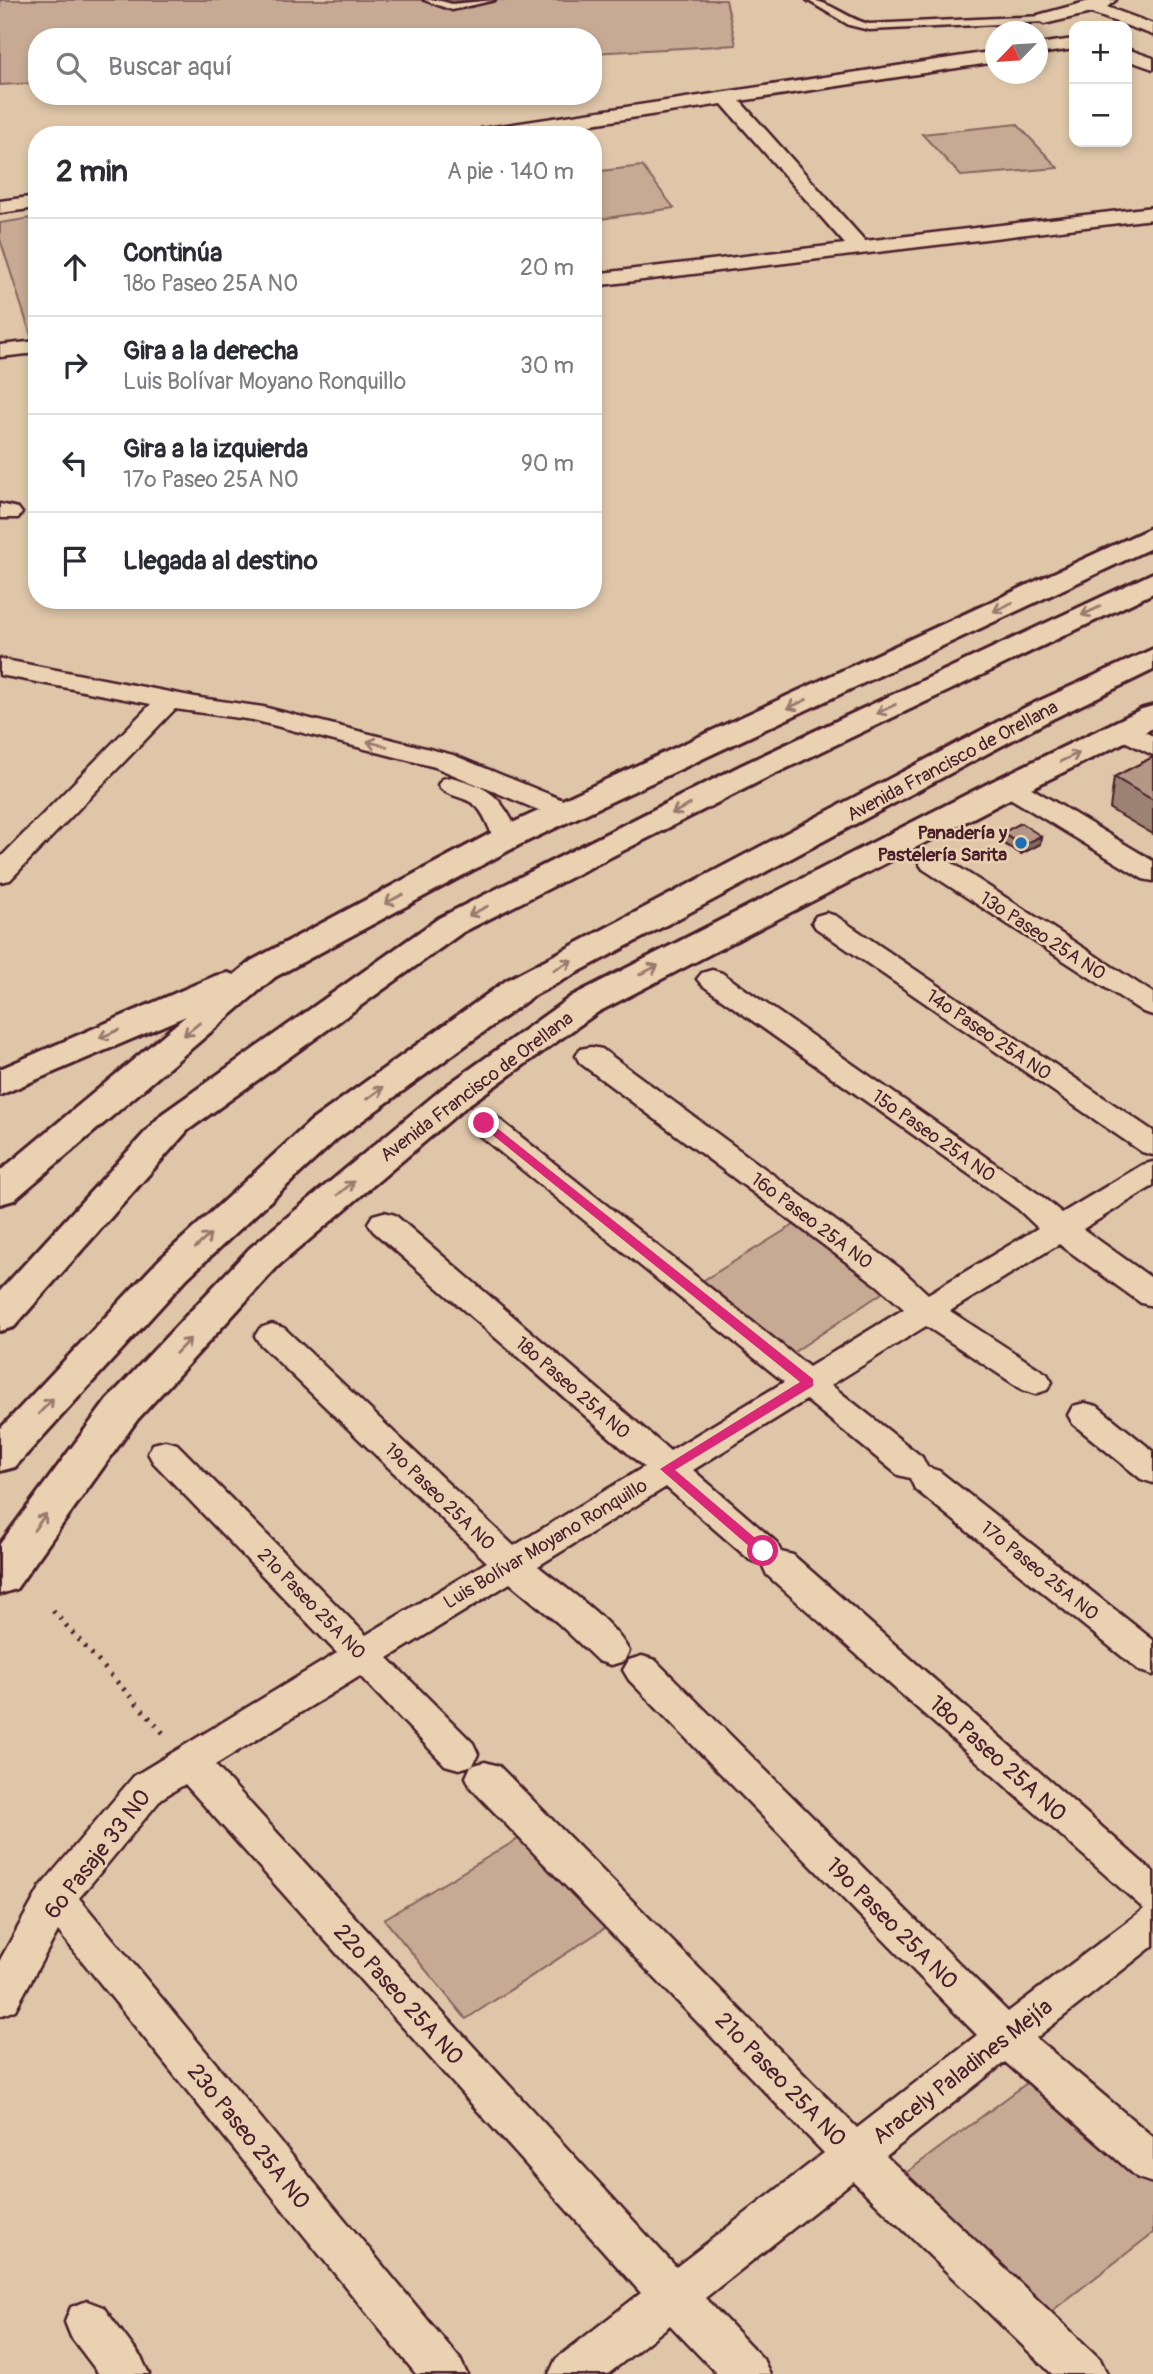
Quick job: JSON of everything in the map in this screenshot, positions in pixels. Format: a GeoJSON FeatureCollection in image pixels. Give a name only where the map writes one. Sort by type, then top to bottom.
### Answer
{"type":"FeatureCollection","features":[{"type":"Feature","properties":{"kind":"main road"},"geometry":{"type":"LineString","coordinates":[[0,1083],[262,970],[507,838],[1153,536]]}},
{"type":"Feature","properties":{"kind":"main road"},"geometry":{"type":"LineString","coordinates":[[0,1317],[175,1122],[451,925],[753,772],[1153,582]]}},
{"type":"Feature","properties":{"kind":"main road","name":"Avenida Francisco de Orellana"},"geometry":{"type":"LineString","coordinates":[[0,1456],[173,1269],[324,1130],[520,988],[1037,714],[1153,658]]}},
{"type":"Feature","properties":{"kind":"main road","name":"Avenida Francisco de Orellana"},"geometry":{"type":"LineString","coordinates":[[0,1577],[122,1410],[264,1257],[455,1097],[584,1003],[1009,786],[1145,730]]}},
{"type":"Feature","properties":{"kind":"main road"},"geometry":{"type":"LineString","coordinates":[[0,1191],[262,970]]}},
{"type":"Feature","properties":{"kind":"street"},"geometry":{"type":"LineString","coordinates":[[1044,19],[1099,4],[1152,29]]}},
{"type":"Feature","properties":{"kind":"street"},"geometry":{"type":"LineString","coordinates":[[1044,19],[1069,31]]}},
{"type":"Feature","properties":{"kind":"street"},"geometry":{"type":"LineString","coordinates":[[1132,32],[1152,29]]}},
{"type":"Feature","properties":{"kind":"street"},"geometry":{"type":"LineString","coordinates":[[1048,48],[1069,45]]}},
{"type":"Feature","properties":{"kind":"street"},"geometry":{"type":"LineString","coordinates":[[1132,56],[1153,64]]}},
{"type":"Feature","properties":{"kind":"street"},"geometry":{"type":"LineString","coordinates":[[543,126],[985,58]]}},
{"type":"Feature","properties":{"kind":"street"},"geometry":{"type":"LineString","coordinates":[[729,99],[860,248]]}},
{"type":"Feature","properties":{"kind":"street"},"geometry":{"type":"LineString","coordinates":[[0,207],[28,203]]}},
{"type":"Feature","properties":{"kind":"street"},"geometry":{"type":"LineString","coordinates":[[602,279],[1153,214]]}},
{"type":"Feature","properties":{"kind":"street"},"geometry":{"type":"LineString","coordinates":[[0,351],[28,348]]}},
{"type":"Feature","properties":{"kind":"street"},"geometry":{"type":"LineString","coordinates":[[5,673],[201,706],[238,727],[485,786],[565,811]]}},
{"type":"Feature","properties":{"kind":"street"},"geometry":{"type":"LineString","coordinates":[[0,874],[169,699]]}},
{"type":"Feature","properties":{"kind":"street"},"geometry":{"type":"LineString","coordinates":[[485,786],[507,838]]}},
{"type":"Feature","properties":{"kind":"street"},"geometry":{"type":"LineString","coordinates":[[1009,786],[1153,873]]}},
{"type":"Feature","properties":{"kind":"street","name":"13º Paseo 25A NO"},"geometry":{"type":"LineString","coordinates":[[933,863],[1153,1006]]}},
{"type":"Feature","properties":{"kind":"street","name":"14º Paseo 25A NO"},"geometry":{"type":"LineString","coordinates":[[826,922],[1153,1145]]}},
{"type":"Feature","properties":{"kind":"street","name":"15º Paseo 25A NO"},"geometry":{"type":"LineString","coordinates":[[712,979],[1018,1194],[1060,1229],[1153,1295]]}},
{"type":"Feature","properties":{"kind":"street","name":"16º Paseo 25A NO"},"geometry":{"type":"LineString","coordinates":[[591,1056],[889,1276],[926,1311],[1035,1381]]}},
{"type":"Feature","properties":{"kind":"street","name":"17º Paseo 25A NO"},"geometry":{"type":"LineString","coordinates":[[484,1123],[1153,1661]]}},
{"type":"Feature","properties":{"kind":"street","name":"Luis Bolívar Moyano Ronquillo"},"geometry":{"type":"LineString","coordinates":[[189,1762],[1153,1172]]}},
{"type":"Feature","properties":{"kind":"street","name":"18º Paseo 25A NO"},"geometry":{"type":"LineString","coordinates":[[384,1223],[771,1558],[1153,1896]]}},
{"type":"Feature","properties":{"kind":"street","name":"19º Paseo 25A NO"},"geometry":{"type":"LineString","coordinates":[[272,1336],[511,1564],[627,1661],[1006,2038],[1153,2164]]}},
{"type":"Feature","properties":{"kind":"street"},"geometry":{"type":"LineString","coordinates":[[1084,1415],[1153,1470]]}},
{"type":"Feature","properties":{"kind":"street","name":"21º Paseo 25A NO"},"geometry":{"type":"LineString","coordinates":[[165,1453],[855,2154],[1084,2374]]}},
{"type":"Feature","properties":{"kind":"street","name":"6º Pasaje 33 NO"},"geometry":{"type":"LineString","coordinates":[[0,1998],[55,1898],[148,1787],[189,1762]]}},
{"type":"Feature","properties":{"kind":"street","name":"22º Paseo 25A NO"},"geometry":{"type":"LineString","coordinates":[[189,1762],[673,2296],[747,2374]]}},
{"type":"Feature","properties":{"kind":"street","name":"23º Paseo 25A NO"},"geometry":{"type":"LineString","coordinates":[[55,1898],[444,2374]]}},
{"type":"Feature","properties":{"kind":"street","name":"Aracely Paladines Mejía"},"geometry":{"type":"LineString","coordinates":[[572,2374],[1153,1923]]}},
{"type":"Feature","properties":{"kind":"street"},"geometry":{"type":"LineString","coordinates":[[87,2322],[126,2374]]}},
{"type":"Feature","properties":{"kind":"lane"},"geometry":{"type":"LineString","coordinates":[[428,0],[452,7],[491,0]]}},
{"type":"Feature","properties":{"kind":"lane"},"geometry":{"type":"LineString","coordinates":[[813,0],[852,23],[869,27],[898,28],[1044,19]]}},
{"type":"Feature","properties":{"kind":"path"},"geometry":{"type":"LineString","coordinates":[[53,1611],[189,1762]]}},
{"type":"Feature","properties":{"kind":"shaded area"},"geometry":{"type":"Polygon","coordinates":[[[0,0],[726,0],[736,45],[602,52],[602,28],[28,28],[28,83],[0,85],[0,0]]]}},
{"type":"Feature","properties":{"kind":"shaded area"},"geometry":{"type":"Polygon","coordinates":[[[1017,124],[1058,168],[961,176],[922,134],[1017,124]]]}},
{"type":"Feature","properties":{"kind":"shaded area"},"geometry":{"type":"Polygon","coordinates":[[[642,166],[674,208],[602,219],[602,171],[642,166]]]}},
{"type":"Feature","properties":{"kind":"shaded area"},"geometry":{"type":"Polygon","coordinates":[[[28,218],[28,326],[0,239],[0,223],[28,218]]]}},
{"type":"Feature","properties":{"kind":"shaded area"},"geometry":{"type":"Polygon","coordinates":[[[797,1223],[888,1289],[791,1354],[699,1283],[797,1223]]]}},
{"type":"Feature","properties":{"kind":"shaded area"},"geometry":{"type":"Polygon","coordinates":[[[525,1835],[605,1928],[466,2019],[384,1919],[525,1835]]]}},
{"type":"Feature","properties":{"kind":"shaded area"},"geometry":{"type":"Polygon","coordinates":[[[1035,2077],[1153,2184],[1153,2233],[1048,2314],[903,2175],[1035,2077]]]}},
{"type":"Feature","properties":{"kind":"building"},"geometry":{"type":"Polygon","coordinates":[[[1153,757],[1153,800],[1114,777],[1153,757]]]}},
{"type":"Feature","properties":{"kind":"building"},"geometry":{"type":"Polygon","coordinates":[[[1021,823],[1041,836],[1022,845],[1002,833],[1021,823]]]}},
{"type":"Feature","properties":{"kind":"place","name":"Panadería y Pastelería Sarita"},"geometry":{"type":"Point","coordinates":[1021,843]}},
{"type":"Feature","properties":{"kind":"route"},"geometry":{"type":"LineString","coordinates":[[484,1123],[808,1382],[666,1469],[763,1551]]}}]}
